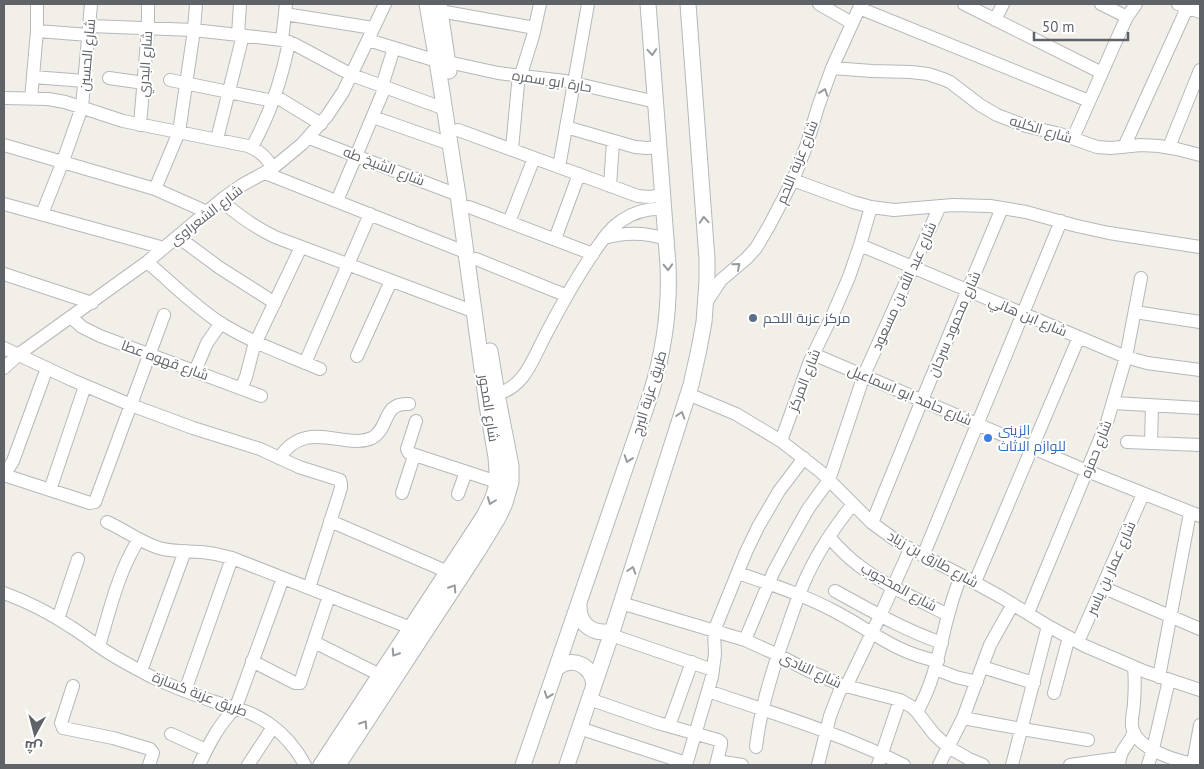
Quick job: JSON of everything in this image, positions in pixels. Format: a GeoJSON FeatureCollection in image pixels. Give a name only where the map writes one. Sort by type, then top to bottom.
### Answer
{"type":"FeatureCollection","features":[{"type":"Feature","properties":{"kind":"street"},"geometry":{"type":"LineString","coordinates":[[31,99],[37,31],[37,4]]}},
{"type":"Feature","properties":{"kind":"street","name":"شارع الحسين"},"geometry":{"type":"LineString","coordinates":[[42,214],[82,106],[91,4]]}},
{"type":"Feature","properties":{"kind":"street","name":"شارع البدري"},"geometry":{"type":"LineString","coordinates":[[140,125],[148,28],[148,4]]}},
{"type":"Feature","properties":{"kind":"street"},"geometry":{"type":"LineString","coordinates":[[155,188],[179,132],[187,84],[196,4]]}},
{"type":"Feature","properties":{"kind":"street"},"geometry":{"type":"LineString","coordinates":[[217,139],[229,92],[240,35],[240,4]]}},
{"type":"Feature","properties":{"kind":"street","name":"شارع الشعراوى"},"geometry":{"type":"LineString","coordinates":[[4,368],[19,354],[148,262],[221,200],[242,185],[269,171],[309,138],[338,100],[385,4]]}},
{"type":"Feature","properties":{"kind":"street"},"geometry":{"type":"LineString","coordinates":[[512,150],[516,93],[540,4]]}},
{"type":"Feature","properties":{"kind":"street"},"geometry":{"type":"LineString","coordinates":[[559,167],[588,4]]}},
{"type":"Feature","properties":{"kind":"street","name":"طريق عزبة البرج"},"geometry":{"type":"LineString","coordinates":[[523,765],[651,393],[660,362],[666,330],[669,291],[668,265],[648,4]]}},
{"type":"Feature","properties":{"kind":"street"},"geometry":{"type":"LineString","coordinates":[[567,765],[612,633],[688,394],[700,349],[706,304],[707,259],[688,4]]}},
{"type":"Feature","properties":{"kind":"street"},"geometry":{"type":"LineString","coordinates":[[819,4],[852,23]]}},
{"type":"Feature","properties":{"kind":"street"},"geometry":{"type":"LineString","coordinates":[[965,4],[1102,73]]}},
{"type":"Feature","properties":{"kind":"street"},"geometry":{"type":"LineString","coordinates":[[995,20],[1002,4]]}},
{"type":"Feature","properties":{"kind":"street"},"geometry":{"type":"LineString","coordinates":[[1101,4],[1127,17]]}},
{"type":"Feature","properties":{"kind":"street"},"geometry":{"type":"LineString","coordinates":[[1073,138],[1127,17],[1136,4]]}},
{"type":"Feature","properties":{"kind":"street"},"geometry":{"type":"LineString","coordinates":[[435,6],[534,28]]}},
{"type":"Feature","properties":{"kind":"street","name":"شارع المحور"},"geometry":{"type":"LineString","coordinates":[[338,765],[470,550],[492,500],[497,482],[496,457],[474,312],[469,207],[458,130],[443,62],[435,6]]}},
{"type":"Feature","properties":{"kind":"street"},"geometry":{"type":"LineString","coordinates":[[860,6],[1089,101]]}},
{"type":"Feature","properties":{"kind":"street","name":"شارع عزبة اللحم"},"geometry":{"type":"LineString","coordinates":[[706,304],[721,280],[756,248],[793,180],[832,68],[860,6]]}},
{"type":"Feature","properties":{"kind":"street"},"geometry":{"type":"LineString","coordinates":[[1124,147],[1183,6],[1200,12]]}},
{"type":"Feature","properties":{"kind":"street"},"geometry":{"type":"LineString","coordinates":[[252,148],[264,125],[282,73],[286,41],[285,9]]}},
{"type":"Feature","properties":{"kind":"street","name":"حارة ابو سمره"},"geometry":{"type":"LineString","coordinates":[[285,9],[371,34],[394,48],[443,62],[479,70],[574,83],[656,102]]}},
{"type":"Feature","properties":{"kind":"street"},"geometry":{"type":"LineString","coordinates":[[37,31],[148,28],[194,30],[286,41],[352,74],[445,109]]}},
{"type":"Feature","properties":{"kind":"street"},"geometry":{"type":"LineString","coordinates":[[337,201],[373,117],[394,48]]}},
{"type":"Feature","properties":{"kind":"street","name":"شارع المحور"},"geometry":{"type":"LineString","coordinates":[[321,765],[448,572],[470,550],[504,508],[511,482],[509,455],[458,195],[445,109],[443,62]]}},
{"type":"Feature","properties":{"kind":"street","name":"شارع الكليه"},"geometry":{"type":"LineString","coordinates":[[832,68],[920,72],[950,82],[980,105],[1006,120],[1026,126],[1060,134],[1097,147],[1110,148],[1141,145],[1169,147],[1200,155]]}},
{"type":"Feature","properties":{"kind":"street"},"geometry":{"type":"LineString","coordinates":[[1169,147],[1200,70]]}},
{"type":"Feature","properties":{"kind":"street"},"geometry":{"type":"LineString","coordinates":[[33,77],[85,81]]}},
{"type":"Feature","properties":{"kind":"street"},"geometry":{"type":"LineString","coordinates":[[109,78],[144,83]]}},
{"type":"Feature","properties":{"kind":"street"},"geometry":{"type":"LineString","coordinates":[[170,80],[274,99],[321,124]]}},
{"type":"Feature","properties":{"kind":"street"},"geometry":{"type":"LineString","coordinates":[[4,98],[57,100],[140,125],[217,139],[252,148],[266,158],[269,171],[566,296]]}},
{"type":"Feature","properties":{"kind":"street"},"geometry":{"type":"LineString","coordinates":[[373,117],[450,144]]}},
{"type":"Feature","properties":{"kind":"street"},"geometry":{"type":"LineString","coordinates":[[566,127],[639,148],[659,147]]}},
{"type":"Feature","properties":{"kind":"street"},"geometry":{"type":"LineString","coordinates":[[458,130],[610,186],[664,202]]}},
{"type":"Feature","properties":{"kind":"street","name":"شارع الشيخ طه"},"geometry":{"type":"LineString","coordinates":[[309,138],[458,195]]}},
{"type":"Feature","properties":{"kind":"street"},"geometry":{"type":"LineString","coordinates":[[610,186],[613,141]]}},
{"type":"Feature","properties":{"kind":"street"},"geometry":{"type":"LineString","coordinates":[[4,145],[155,188],[206,212]]}},
{"type":"Feature","properties":{"kind":"street"},"geometry":{"type":"LineString","coordinates":[[509,222],[534,158]]}},
{"type":"Feature","properties":{"kind":"street"},"geometry":{"type":"LineString","coordinates":[[555,239],[580,174]]}},
{"type":"Feature","properties":{"kind":"street"},"geometry":{"type":"LineString","coordinates":[[793,180],[871,207],[902,209],[978,205],[1038,214],[1109,233],[1200,247]]}},
{"type":"Feature","properties":{"kind":"street"},"geometry":{"type":"LineString","coordinates":[[221,200],[255,227],[275,237],[474,312]]}},
{"type":"Feature","properties":{"kind":"street"},"geometry":{"type":"LineString","coordinates":[[497,394],[512,388],[524,376],[566,296],[604,238],[616,225],[630,215],[664,202]]}},
{"type":"Feature","properties":{"kind":"street"},"geometry":{"type":"LineString","coordinates":[[4,204],[164,248]]}},
{"type":"Feature","properties":{"kind":"street","name":"شارع عبد الله بن مسعود"},"geometry":{"type":"LineString","coordinates":[[745,640],[768,584],[796,530],[808,509],[829,480],[864,376],[940,206]]}},
{"type":"Feature","properties":{"kind":"street"},"geometry":{"type":"LineString","coordinates":[[469,207],[593,254]]}},
{"type":"Feature","properties":{"kind":"street","name":"شارع المركز"},"geometry":{"type":"LineString","coordinates":[[781,441],[813,354],[839,301],[860,245],[871,207]]}},
{"type":"Feature","properties":{"kind":"street","name":"شارع محمود سرحان"},"geometry":{"type":"LineString","coordinates":[[872,523],[1002,208]]}},
{"type":"Feature","properties":{"kind":"street"},"geometry":{"type":"LineString","coordinates":[[305,363],[370,214]]}},
{"type":"Feature","properties":{"kind":"street"},"geometry":{"type":"LineString","coordinates":[[923,556],[1062,221]]}},
{"type":"Feature","properties":{"kind":"street"},"geometry":{"type":"LineString","coordinates":[[604,238],[638,233],[666,239]]}},
{"type":"Feature","properties":{"kind":"street"},"geometry":{"type":"LineString","coordinates":[[178,237],[220,268],[274,303]]}},
{"type":"Feature","properties":{"kind":"street","name":"شارع ابن هاني"},"geometry":{"type":"LineString","coordinates":[[860,245],[1126,357],[1148,363],[1200,370]]}},
{"type":"Feature","properties":{"kind":"street"},"geometry":{"type":"LineString","coordinates":[[241,388],[256,342],[301,247]]}},
{"type":"Feature","properties":{"kind":"street"},"geometry":{"type":"LineString","coordinates":[[148,262],[198,306],[221,323],[256,342],[320,369]]}},
{"type":"Feature","properties":{"kind":"street"},"geometry":{"type":"LineString","coordinates":[[4,274],[92,303]]}},
{"type":"Feature","properties":{"kind":"street","name":"شارع حمزه"},"geometry":{"type":"LineString","coordinates":[[1028,613],[1114,403],[1126,357],[1141,278]]}},
{"type":"Feature","properties":{"kind":"street"},"geometry":{"type":"LineString","coordinates":[[357,356],[391,280]]}},
{"type":"Feature","properties":{"kind":"street"},"geometry":{"type":"LineString","coordinates":[[1135,312],[1200,322]]}},
{"type":"Feature","properties":{"kind":"street"},"geometry":{"type":"LineString","coordinates":[[47,368],[13,461],[4,475],[91,503],[95,502],[164,315]]}},
{"type":"Feature","properties":{"kind":"street","name":"شارع قهوه عطا"},"geometry":{"type":"LineString","coordinates":[[72,318],[82,327],[94,333],[261,396]]}},
{"type":"Feature","properties":{"kind":"street"},"geometry":{"type":"LineString","coordinates":[[195,371],[207,343],[221,323]]}},
{"type":"Feature","properties":{"kind":"street"},"geometry":{"type":"LineString","coordinates":[[975,582],[1079,337]]}},
{"type":"Feature","properties":{"kind":"street"},"geometry":{"type":"LineString","coordinates":[[4,348],[85,386],[131,405],[193,428],[253,447],[299,467],[340,480],[341,488],[308,588]]}},
{"type":"Feature","properties":{"kind":"street","name":"شارع حامد ابو اسماعيل"},"geometry":{"type":"LineString","coordinates":[[813,354],[1032,448],[1195,514]]}},
{"type":"Feature","properties":{"kind":"street"},"geometry":{"type":"LineString","coordinates":[[50,490],[85,386]]}},
{"type":"Feature","properties":{"kind":"street","name":"شارع طارق بن زياد"},"geometry":{"type":"LineString","coordinates":[[688,394],[736,414],[781,441],[829,480],[872,523],[910,550],[961,574],[1074,640],[1134,667],[1200,690]]}},
{"type":"Feature","properties":{"kind":"street"},"geometry":{"type":"LineString","coordinates":[[1114,403],[1200,408]]}},
{"type":"Feature","properties":{"kind":"street"},"geometry":{"type":"LineString","coordinates":[[279,458],[289,446],[308,437],[318,436],[354,441],[369,439],[383,426],[391,409],[400,404],[409,404]]}},
{"type":"Feature","properties":{"kind":"street"},"geometry":{"type":"LineString","coordinates":[[1151,443],[1152,405]]}},
{"type":"Feature","properties":{"kind":"street"},"geometry":{"type":"LineString","coordinates":[[416,421],[407,449],[408,453],[497,482]]}},
{"type":"Feature","properties":{"kind":"street"},"geometry":{"type":"LineString","coordinates":[[1127,442],[1200,445]]}},
{"type":"Feature","properties":{"kind":"street"},"geometry":{"type":"LineString","coordinates":[[402,492],[414,456]]}},
{"type":"Feature","properties":{"kind":"street"},"geometry":{"type":"LineString","coordinates":[[579,728],[668,762],[686,764],[713,670],[714,631],[752,539],[787,480],[804,458]]}},
{"type":"Feature","properties":{"kind":"street"},"geometry":{"type":"LineString","coordinates":[[458,494],[466,472]]}},
{"type":"Feature","properties":{"kind":"street","name":"شارع عمار بن ياسر"},"geometry":{"type":"LineString","coordinates":[[1054,693],[1074,640],[1102,587],[1143,494]]}},
{"type":"Feature","properties":{"kind":"street"},"geometry":{"type":"LineString","coordinates":[[756,747],[762,709],[770,677],[799,595],[809,572],[829,537],[854,504]]}},
{"type":"Feature","properties":{"kind":"street"},"geometry":{"type":"LineString","coordinates":[[1148,765],[1153,749],[1164,678],[1170,616],[1195,514]]}},
{"type":"Feature","properties":{"kind":"street"},"geometry":{"type":"LineString","coordinates":[[330,521],[448,572]]}},
{"type":"Feature","properties":{"kind":"street"},"geometry":{"type":"LineString","coordinates":[[107,522],[161,548],[209,553],[232,558],[411,628]]}},
{"type":"Feature","properties":{"kind":"street","name":"شارع المحجوب"},"geometry":{"type":"LineString","coordinates":[[829,537],[847,556],[868,572],[948,615]]}},
{"type":"Feature","properties":{"kind":"street"},"geometry":{"type":"LineString","coordinates":[[99,646],[119,579],[139,539]]}},
{"type":"Feature","properties":{"kind":"street"},"geometry":{"type":"LineString","coordinates":[[818,765],[826,731],[844,686],[872,633],[910,550]]}},
{"type":"Feature","properties":{"kind":"street"},"geometry":{"type":"LineString","coordinates":[[141,671],[185,551]]}},
{"type":"Feature","properties":{"kind":"street"},"geometry":{"type":"LineString","coordinates":[[185,691],[232,558]]}},
{"type":"Feature","properties":{"kind":"street"},"geometry":{"type":"LineString","coordinates":[[58,619],[78,559]]}},
{"type":"Feature","properties":{"kind":"street"},"geometry":{"type":"LineString","coordinates":[[738,573],[799,595],[832,610],[892,646],[937,665],[956,677],[977,682]]}},
{"type":"Feature","properties":{"kind":"street"},"geometry":{"type":"LineString","coordinates":[[917,712],[937,665],[948,615],[961,574]]}},
{"type":"Feature","properties":{"kind":"street"},"geometry":{"type":"LineString","coordinates":[[199,765],[223,720],[236,707],[282,578]]}},
{"type":"Feature","properties":{"kind":"street"},"geometry":{"type":"LineString","coordinates":[[1102,587],[1200,629]]}},
{"type":"Feature","properties":{"kind":"street"},"geometry":{"type":"LineString","coordinates":[[835,591],[910,631],[942,643]]}},
{"type":"Feature","properties":{"kind":"street","name":"طريق عزبة كسارة"},"geometry":{"type":"LineString","coordinates":[[4,593],[58,619],[120,660],[158,680],[210,700],[236,707],[258,717],[287,739],[305,765]]}},
{"type":"Feature","properties":{"kind":"street"},"geometry":{"type":"LineString","coordinates":[[252,661],[294,683],[301,681],[329,596]]}},
{"type":"Feature","properties":{"kind":"street","name":"شارع النادى"},"geometry":{"type":"LineString","coordinates":[[621,603],[745,640],[844,686],[900,700],[912,707],[934,734],[967,762],[983,765]]}},
{"type":"Feature","properties":{"kind":"street"},"geometry":{"type":"LineString","coordinates":[[579,604],[583,622],[594,631],[612,633],[713,670]]}},
{"type":"Feature","properties":{"kind":"street"},"geometry":{"type":"LineString","coordinates":[[939,765],[963,718],[995,635],[1012,604]]}},
{"type":"Feature","properties":{"kind":"street"},"geometry":{"type":"LineString","coordinates":[[1012,765],[1048,626]]}},
{"type":"Feature","properties":{"kind":"street"},"geometry":{"type":"LineString","coordinates":[[314,642],[380,675]]}},
{"type":"Feature","properties":{"kind":"street"},"geometry":{"type":"LineString","coordinates":[[558,667],[564,663],[571,662],[581,664],[592,674],[591,692]]}},
{"type":"Feature","properties":{"kind":"street"},"geometry":{"type":"LineString","coordinates":[[669,726],[692,662]]}},
{"type":"Feature","properties":{"kind":"street"},"geometry":{"type":"LineString","coordinates":[[982,667],[1034,683]]}},
{"type":"Feature","properties":{"kind":"street"},"geometry":{"type":"LineString","coordinates":[[1134,667],[1135,692],[1132,723],[1134,732],[1142,741],[1178,763],[1196,764],[1200,725]]}},
{"type":"Feature","properties":{"kind":"street"},"geometry":{"type":"LineString","coordinates":[[73,686],[61,723],[63,728],[113,738],[150,749],[153,753],[150,765]]}},
{"type":"Feature","properties":{"kind":"street"},"geometry":{"type":"LineString","coordinates":[[708,691],[826,731],[880,760],[904,765]]}},
{"type":"Feature","properties":{"kind":"street"},"geometry":{"type":"LineString","coordinates":[[591,692],[669,726],[718,740],[721,745],[717,763],[742,765]]}},
{"type":"Feature","properties":{"kind":"street"},"geometry":{"type":"LineString","coordinates":[[880,760],[900,700]]}},
{"type":"Feature","properties":{"kind":"street"},"geometry":{"type":"LineString","coordinates":[[963,718],[1022,730],[1088,740]]}},
{"type":"Feature","properties":{"kind":"street"},"geometry":{"type":"LineString","coordinates":[[248,765],[273,727]]}},
{"type":"Feature","properties":{"kind":"street"},"geometry":{"type":"LineString","coordinates":[[1070,765],[1119,761],[1122,751],[1134,732]]}},
{"type":"Feature","properties":{"kind":"street"},"geometry":{"type":"LineString","coordinates":[[171,734],[206,750]]}},
{"type":"Feature","properties":{"kind":"place","name":"مركز عزبة اللحم"},"geometry":{"type":"Point","coordinates":[753,318]}},
{"type":"Feature","properties":{"kind":"place","name":"الزينى للوازم الاثاث"},"geometry":{"type":"Point","coordinates":[988,438]}}]}
